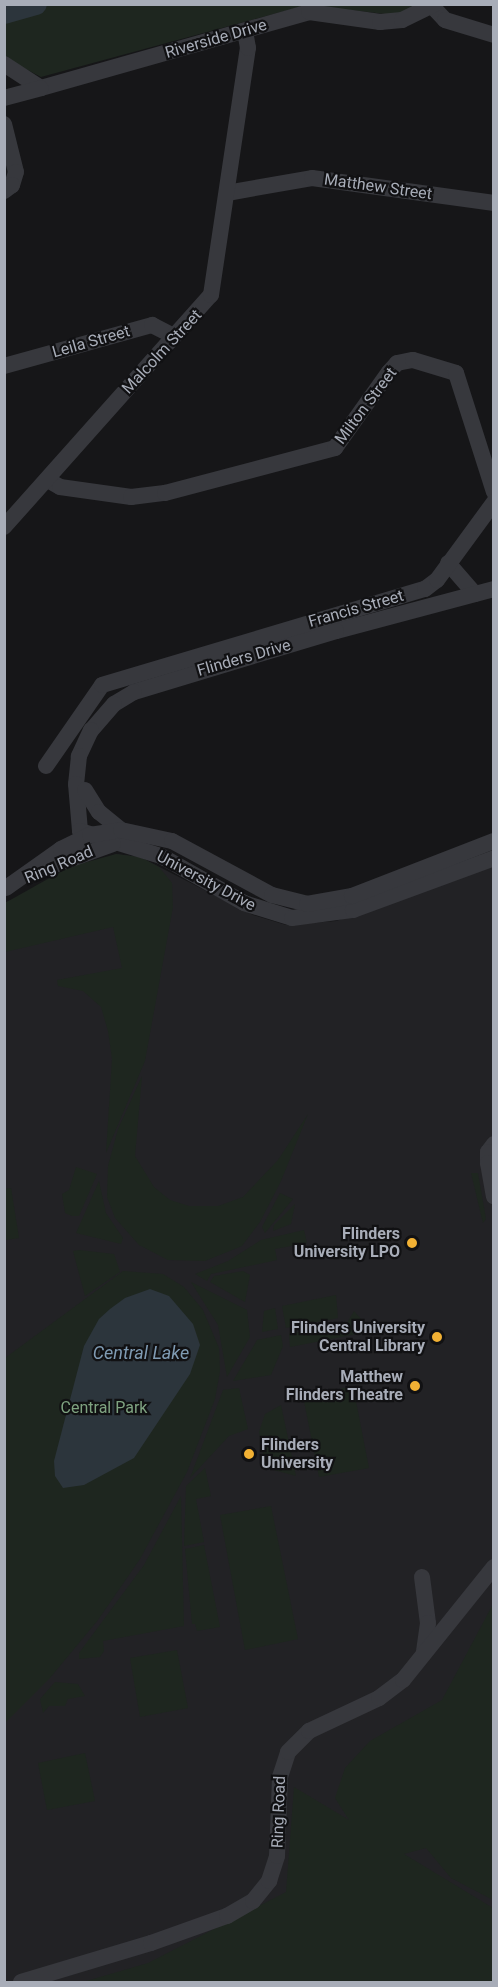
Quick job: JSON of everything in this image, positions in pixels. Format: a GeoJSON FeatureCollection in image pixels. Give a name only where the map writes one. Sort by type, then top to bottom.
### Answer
{"type":"FeatureCollection","features":[{"type":"Feature","properties":{"kind":"street","name":"Riverside Drive"},"geometry":{"type":"LineString","coordinates":[[4,98],[309,12],[380,22],[402,20],[434,5]]}},
{"type":"Feature","properties":{"kind":"street"},"geometry":{"type":"LineString","coordinates":[[434,5],[445,20],[494,35]]}},
{"type":"Feature","properties":{"kind":"street","name":"Malcolm Street"},"geometry":{"type":"LineString","coordinates":[[4,526],[48,480],[211,295],[248,48],[245,31]]}},
{"type":"Feature","properties":{"kind":"street"},"geometry":{"type":"LineString","coordinates":[[4,64],[41,88]]}},
{"type":"Feature","properties":{"kind":"street"},"geometry":{"type":"LineString","coordinates":[[4,124],[14,160],[8,188]]}},
{"type":"Feature","properties":{"kind":"street","name":"Matthew Street"},"geometry":{"type":"LineString","coordinates":[[227,194],[312,178],[494,203]]}},
{"type":"Feature","properties":{"kind":"street","name":"Leila Street"},"geometry":{"type":"LineString","coordinates":[[4,366],[152,325],[174,336]]}},
{"type":"Feature","properties":{"kind":"street","name":"Milton Street"},"geometry":{"type":"LineString","coordinates":[[48,480],[60,487],[131,497],[165,493],[335,448],[389,372],[397,363],[413,360],[456,373],[494,492]]}},
{"type":"Feature","properties":{"kind":"street","name":"Francis Street"},"geometry":{"type":"LineString","coordinates":[[46,766],[102,685],[425,589],[437,580],[494,502]]}},
{"type":"Feature","properties":{"kind":"street"},"geometry":{"type":"LineString","coordinates":[[448,563],[475,594]]}},
{"type":"Feature","properties":{"kind":"street","name":"Flinders Drive"},"geometry":{"type":"LineString","coordinates":[[54,859],[76,812],[83,744],[108,711],[134,692],[494,589]]}},
{"type":"Feature","properties":{"kind":"street","name":"Flinders Drive"},"geometry":{"type":"LineString","coordinates":[[90,835],[85,790],[86,764],[97,735],[119,711],[148,695],[494,599]]}},
{"type":"Feature","properties":{"kind":"street"},"geometry":{"type":"LineString","coordinates":[[85,790],[117,837]]}},
{"type":"Feature","properties":{"kind":"street"},"geometry":{"type":"LineString","coordinates":[[76,812],[80,831],[90,835]]}},
{"type":"Feature","properties":{"kind":"street","name":"University Drive"},"geometry":{"type":"LineString","coordinates":[[90,835],[117,837],[157,835],[272,895],[291,902],[320,904],[352,896],[494,842]]}},
{"type":"Feature","properties":{"kind":"street","name":"Ring Road"},"geometry":{"type":"LineString","coordinates":[[5,888],[90,835]]}},
{"type":"Feature","properties":{"kind":"street","name":"University Drive"},"geometry":{"type":"LineString","coordinates":[[117,837],[150,851],[272,915],[316,918],[365,906],[494,858]]}},
{"type":"Feature","properties":{"kind":"street","name":"Ring Road"},"geometry":{"type":"LineString","coordinates":[[54,859],[117,837]]}},
{"type":"Feature","properties":{"kind":"street"},"geometry":{"type":"LineString","coordinates":[[184,870],[198,867],[208,860]]}},
{"type":"Feature","properties":{"kind":"street"},"geometry":{"type":"LineString","coordinates":[[494,1144],[488,1152],[488,1163],[494,1196]]}},
{"type":"Feature","properties":{"kind":"street","name":"Ring Road"},"geometry":{"type":"LineString","coordinates":[[21,1983],[108,1958],[247,1906],[269,1881],[277,1856],[280,1777],[288,1752],[309,1731],[393,1689],[422,1660],[494,1567]]}},
{"type":"Feature","properties":{"kind":"street"},"geometry":{"type":"LineString","coordinates":[[422,1576],[428,1640],[422,1660]]}},
{"type":"Feature","properties":{"kind":"shaded area","name":"Flinders University"},"geometry":{"type":"Polygon","coordinates":[[[116,854],[140,857],[253,915],[286,925],[336,921],[493,866],[493,1982],[5,1982],[4,903],[116,854]]]}},
{"type":"Feature","properties":{"kind":"green space"},"geometry":{"type":"Polygon","coordinates":[[[4,5],[307,5],[41,77],[5,58],[4,5]]]}},
{"type":"Feature","properties":{"kind":"green space"},"geometry":{"type":"Polygon","coordinates":[[[307,5],[419,5],[394,15],[307,5]]]}},
{"type":"Feature","properties":{"kind":"green space"},"geometry":{"type":"Polygon","coordinates":[[[116,854],[140,857],[159,867],[172,883],[173,907],[145,1061],[106,1153],[112,1059],[108,1031],[101,1007],[83,991],[58,986],[57,980],[122,968],[113,927],[5,952],[5,903],[69,867],[116,854]]]}},
{"type":"Feature","properties":{"kind":"green space"},"geometry":{"type":"Polygon","coordinates":[[[142,1076],[135,1156],[154,1187],[170,1200],[189,1206],[218,1206],[243,1197],[278,1160],[308,1114],[281,1181],[260,1222],[242,1246],[205,1261],[168,1260],[139,1245],[115,1218],[107,1197],[108,1166],[118,1129],[142,1076]]]}},
{"type":"Feature","properties":{"kind":"green space"},"geometry":{"type":"Polygon","coordinates":[[[76,1167],[97,1174],[79,1216],[72,1216],[65,1213],[62,1194],[69,1190],[76,1167]]]}},
{"type":"Feature","properties":{"kind":"green space"},"geometry":{"type":"Polygon","coordinates":[[[471,1173],[478,1173],[486,1219],[483,1223],[471,1173]]]}},
{"type":"Feature","properties":{"kind":"green space"},"geometry":{"type":"Polygon","coordinates":[[[99,1181],[106,1213],[123,1238],[121,1244],[76,1233],[99,1181]]]}},
{"type":"Feature","properties":{"kind":"green space"},"geometry":{"type":"Polygon","coordinates":[[[11,1188],[19,1238],[5,1240],[5,1189],[11,1188]]]}},
{"type":"Feature","properties":{"kind":"green space"},"geometry":{"type":"Polygon","coordinates":[[[280,1193],[293,1199],[265,1233],[262,1227],[280,1193]]]}},
{"type":"Feature","properties":{"kind":"green space"},"geometry":{"type":"Polygon","coordinates":[[[295,1204],[291,1224],[273,1231],[274,1225],[295,1204]]]}},
{"type":"Feature","properties":{"kind":"green space"},"geometry":{"type":"Polygon","coordinates":[[[304,1230],[307,1243],[275,1249],[277,1260],[211,1274],[207,1281],[195,1274],[228,1261],[261,1240],[304,1230]]]}},
{"type":"Feature","properties":{"kind":"green space"},"geometry":{"type":"Polygon","coordinates":[[[73,1251],[114,1254],[120,1272],[85,1296],[73,1251]]]}},
{"type":"Feature","properties":{"kind":"green space","name":"Central Park"},"geometry":{"type":"Polygon","coordinates":[[[123,1271],[163,1274],[184,1287],[203,1310],[219,1348],[220,1371],[215,1399],[187,1472],[140,1559],[98,1620],[50,1678],[5,1723],[5,1358],[123,1271]]]}},
{"type":"Feature","properties":{"kind":"green space"},"geometry":{"type":"Polygon","coordinates":[[[243,1271],[250,1275],[245,1302],[210,1282],[214,1276],[243,1271]]]}},
{"type":"Feature","properties":{"kind":"green space"},"geometry":{"type":"Polygon","coordinates":[[[191,1282],[247,1310],[250,1337],[227,1377],[218,1325],[191,1282]]]}},
{"type":"Feature","properties":{"kind":"green space"},"geometry":{"type":"Polygon","coordinates":[[[336,1295],[338,1318],[286,1328],[282,1306],[336,1295]]]}},
{"type":"Feature","properties":{"kind":"green space"},"geometry":{"type":"Polygon","coordinates":[[[275,1308],[278,1329],[262,1332],[264,1311],[275,1308]]]}},
{"type":"Feature","properties":{"kind":"green space"},"geometry":{"type":"Polygon","coordinates":[[[354,1311],[362,1320],[357,1334],[290,1347],[289,1334],[347,1323],[354,1311]]]}},
{"type":"Feature","properties":{"kind":"green space"},"geometry":{"type":"Polygon","coordinates":[[[281,1335],[283,1346],[271,1375],[233,1381],[257,1340],[281,1335]]]}},
{"type":"Feature","properties":{"kind":"green space"},"geometry":{"type":"Polygon","coordinates":[[[353,1386],[369,1468],[319,1477],[303,1396],[353,1386]]]}},
{"type":"Feature","properties":{"kind":"green space"},"geometry":{"type":"Polygon","coordinates":[[[239,1388],[248,1429],[229,1436],[190,1478],[223,1390],[239,1388]]]}},
{"type":"Feature","properties":{"kind":"green space"},"geometry":{"type":"Polygon","coordinates":[[[281,1405],[296,1476],[266,1468],[259,1432],[265,1414],[281,1405]]]}},
{"type":"Feature","properties":{"kind":"green space"},"geometry":{"type":"Polygon","coordinates":[[[205,1468],[211,1496],[196,1499],[204,1542],[184,1546],[186,1486],[205,1468]]]}},
{"type":"Feature","properties":{"kind":"green space"},"geometry":{"type":"Polygon","coordinates":[[[181,1496],[184,1626],[103,1641],[104,1651],[100,1657],[79,1659],[79,1653],[144,1565],[181,1496]]]}},
{"type":"Feature","properties":{"kind":"green space"},"geometry":{"type":"Polygon","coordinates":[[[271,1506],[298,1639],[245,1650],[220,1515],[271,1506]]]}},
{"type":"Feature","properties":{"kind":"green space"},"geometry":{"type":"Polygon","coordinates":[[[204,1545],[220,1627],[197,1631],[195,1624],[192,1624],[185,1549],[204,1545]]]}},
{"type":"Feature","properties":{"kind":"green space"},"geometry":{"type":"Polygon","coordinates":[[[493,1604],[493,1900],[451,1878],[426,1848],[404,1854],[493,1908],[493,1982],[83,1982],[148,1963],[286,1892],[294,1787],[349,1820],[335,1798],[345,1768],[370,1741],[442,1700],[493,1604]]]}},
{"type":"Feature","properties":{"kind":"green space"},"geometry":{"type":"Polygon","coordinates":[[[177,1650],[188,1708],[140,1717],[130,1658],[177,1650]]]}},
{"type":"Feature","properties":{"kind":"green space"},"geometry":{"type":"Polygon","coordinates":[[[55,1682],[78,1684],[85,1696],[68,1699],[65,1706],[49,1706],[43,1713],[40,1699],[55,1682]]]}},
{"type":"Feature","properties":{"kind":"green space"},"geometry":{"type":"Polygon","coordinates":[[[85,1753],[95,1801],[47,1810],[38,1763],[85,1753]]]}},
{"type":"Feature","properties":{"kind":"water","name":"Central Lake"},"geometry":{"type":"Polygon","coordinates":[[[150,1289],[169,1296],[193,1324],[200,1345],[190,1374],[134,1458],[84,1485],[63,1488],[55,1476],[54,1461],[84,1346],[99,1319],[110,1309],[125,1298],[150,1289]]]}},
{"type":"Feature","properties":{"kind":"waterway"},"geometry":{"type":"LineString","coordinates":[[4,13],[36,4]]}},
{"type":"Feature","properties":{"kind":"place","name":"Flinders University LPO"},"geometry":{"type":"Point","coordinates":[412,1243]}},
{"type":"Feature","properties":{"kind":"place","name":"Flinders University Central Library"},"geometry":{"type":"Point","coordinates":[437,1337]}},
{"type":"Feature","properties":{"kind":"place","name":"Matthew Flinders Theatre"},"geometry":{"type":"Point","coordinates":[415,1386]}},
{"type":"Feature","properties":{"kind":"place","name":"Flinders University"},"geometry":{"type":"Point","coordinates":[249,1454]}}]}
